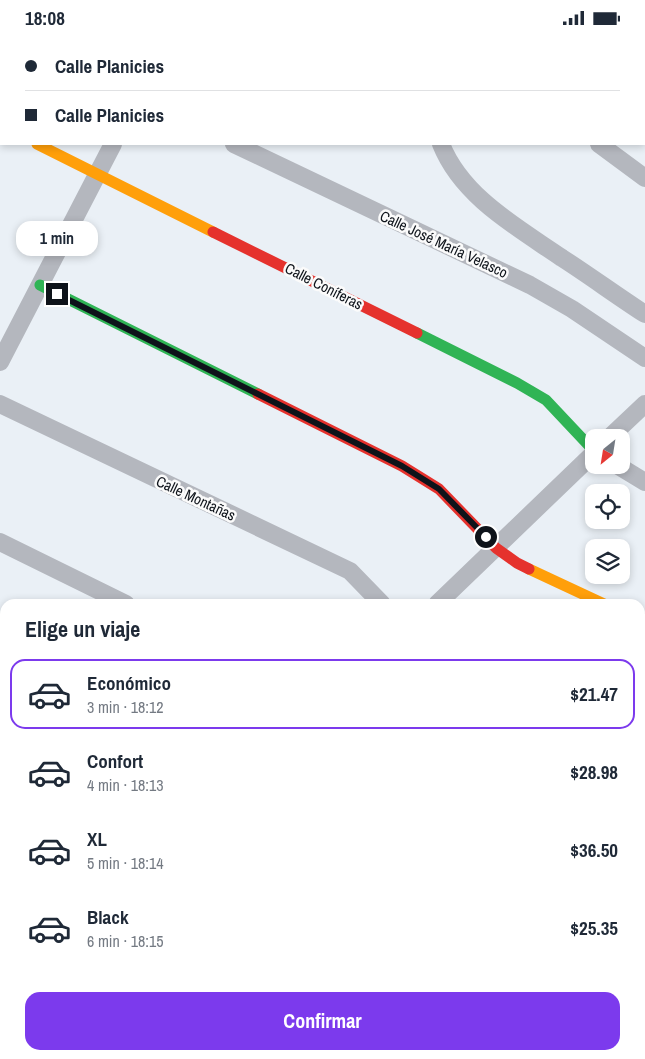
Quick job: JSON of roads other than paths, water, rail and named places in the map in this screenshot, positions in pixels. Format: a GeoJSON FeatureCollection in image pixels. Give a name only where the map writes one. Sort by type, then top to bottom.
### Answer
{"type":"FeatureCollection","features":[{"type":"Feature","properties":{"kind":"street","name":"Calle Coníferas"},"geometry":{"type":"LineString","coordinates":[[39,145],[517,383],[546,400],[585,442]]}},
{"type":"Feature","properties":{"kind":"street"},"geometry":{"type":"LineString","coordinates":[[0,362],[112,145]]}},
{"type":"Feature","properties":{"kind":"street","name":"Calle José María Velasco"},"geometry":{"type":"LineString","coordinates":[[236,145],[530,285],[572,309],[645,358]]}},
{"type":"Feature","properties":{"kind":"street"},"geometry":{"type":"LineString","coordinates":[[441,145],[448,159],[466,185],[483,200],[515,225],[645,314]]}},
{"type":"Feature","properties":{"kind":"street"},"geometry":{"type":"LineString","coordinates":[[600,145],[645,178]]}},
{"type":"Feature","properties":{"kind":"street"},"geometry":{"type":"LineString","coordinates":[[40,285],[402,466],[439,489],[496,548],[518,563],[594,599]]}},
{"type":"Feature","properties":{"kind":"street","name":"Calle Montañas"},"geometry":{"type":"LineString","coordinates":[[0,404],[350,571],[377,599]]}},
{"type":"Feature","properties":{"kind":"street"},"geometry":{"type":"LineString","coordinates":[[618,429],[645,404]]}},
{"type":"Feature","properties":{"kind":"street"},"geometry":{"type":"LineString","coordinates":[[442,599],[585,461]]}},
{"type":"Feature","properties":{"kind":"street"},"geometry":{"type":"LineString","coordinates":[[630,473],[645,482]]}},
{"type":"Feature","properties":{"kind":"street"},"geometry":{"type":"LineString","coordinates":[[0,542],[116,599]]}}]}
